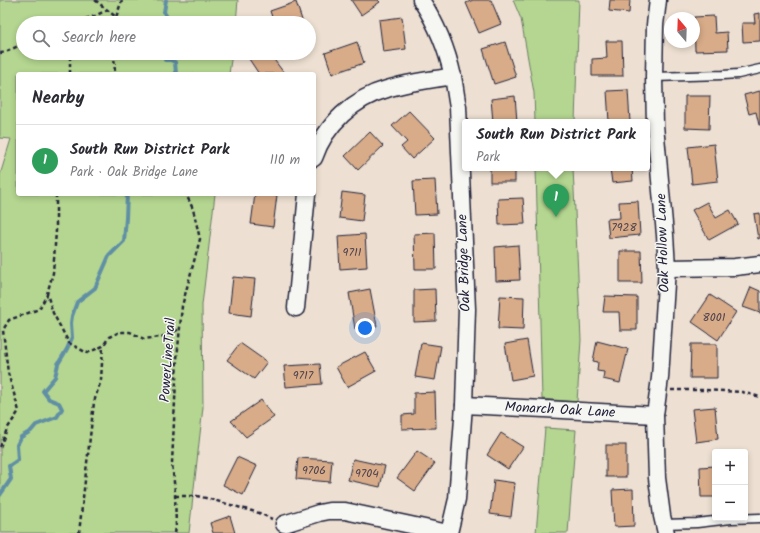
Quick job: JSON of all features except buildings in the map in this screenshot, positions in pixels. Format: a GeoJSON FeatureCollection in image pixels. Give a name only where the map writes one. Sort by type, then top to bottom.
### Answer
{"type":"FeatureCollection","features":[{"type":"Feature","properties":{"kind":"street","name":"Oak Bridge Lane"},"geometry":{"type":"LineString","coordinates":[[421,0],[434,23],[445,48],[453,76],[458,107],[467,309],[464,405],[457,499],[448,533]]}},
{"type":"Feature","properties":{"kind":"street","name":"Oak Hollow Lane"},"geometry":{"type":"LineString","coordinates":[[658,0],[655,25],[655,125],[666,268],[659,390],[656,415],[657,478],[665,529]]}},
{"type":"Feature","properties":{"kind":"street"},"geometry":{"type":"LineString","coordinates":[[316,154],[330,127],[353,105],[385,89],[453,76]]}},
{"type":"Feature","properties":{"kind":"street"},"geometry":{"type":"LineString","coordinates":[[296,308],[306,196]]}},
{"type":"Feature","properties":{"kind":"street"},"geometry":{"type":"LineString","coordinates":[[666,268],[735,267],[760,264]]}},
{"type":"Feature","properties":{"kind":"street","name":"Monarch Oak Lane"},"geometry":{"type":"LineString","coordinates":[[464,405],[656,415]]}},
{"type":"Feature","properties":{"kind":"street"},"geometry":{"type":"LineString","coordinates":[[284,524],[329,511],[345,512],[448,533]]}},
{"type":"Feature","properties":{"kind":"lane"},"geometry":{"type":"LineString","coordinates":[[654,77],[723,76],[760,69]]}},
{"type":"Feature","properties":{"kind":"lane"},"geometry":{"type":"LineString","coordinates":[[665,529],[697,523],[732,519],[760,518]]}},
{"type":"Feature","properties":{"kind":"path"},"geometry":{"type":"LineString","coordinates":[[95,0],[115,16]]}},
{"type":"Feature","properties":{"kind":"path"},"geometry":{"type":"LineString","coordinates":[[116,16],[122,0]]}},
{"type":"Feature","properties":{"kind":"path"},"geometry":{"type":"LineString","coordinates":[[96,16],[107,10]]}},
{"type":"Feature","properties":{"kind":"path"},"geometry":{"type":"LineString","coordinates":[[0,53],[4,53],[16,46]]}},
{"type":"Feature","properties":{"kind":"path"},"geometry":{"type":"LineString","coordinates":[[70,60],[70,72]]}},
{"type":"Feature","properties":{"kind":"path"},"geometry":{"type":"LineString","coordinates":[[114,60],[115,72]]}},
{"type":"Feature","properties":{"kind":"path"},"geometry":{"type":"LineString","coordinates":[[0,447],[7,428],[19,411],[8,373],[3,330],[9,320],[39,309],[47,294],[53,273],[56,231],[56,196]]}},
{"type":"Feature","properties":{"kind":"path","name":"PowerLineTrail"},"geometry":{"type":"LineString","coordinates":[[175,533],[176,527],[172,463],[177,359],[182,306],[200,239],[193,209],[187,196]]}},
{"type":"Feature","properties":{"kind":"path"},"geometry":{"type":"LineString","coordinates":[[47,294],[53,313],[69,343],[87,353],[103,346]]}},
{"type":"Feature","properties":{"kind":"path"},"geometry":{"type":"LineString","coordinates":[[79,533],[94,402],[101,380],[103,346],[109,337],[120,332],[130,332],[144,339],[161,337],[180,329]]}},
{"type":"Feature","properties":{"kind":"path"},"geometry":{"type":"LineString","coordinates":[[659,390],[742,392],[760,397]]}},
{"type":"Feature","properties":{"kind":"path"},"geometry":{"type":"LineString","coordinates":[[174,496],[197,496],[210,498],[259,513],[284,524]]}},
{"type":"Feature","properties":{"kind":"green space"},"geometry":{"type":"Polygon","coordinates":[[[0,0],[238,0],[237,16],[16,16],[16,60],[231,60],[229,72],[16,72],[16,196],[215,196],[202,305],[203,407],[189,533],[0,533],[0,175],[11,139],[0,138],[0,0]]]}},
{"type":"Feature","properties":{"kind":"green space"},"geometry":{"type":"Polygon","coordinates":[[[513,0],[579,0],[575,119],[535,119],[534,93],[521,19],[513,0]]]}},
{"type":"Feature","properties":{"kind":"green space"},"geometry":{"type":"Polygon","coordinates":[[[536,171],[573,171],[581,340],[577,402],[542,399],[536,171]]]}},
{"type":"Feature","properties":{"kind":"green space"},"geometry":{"type":"Polygon","coordinates":[[[545,428],[576,430],[568,533],[536,533],[545,428]]]}},
{"type":"Feature","properties":{"kind":"waterway"},"geometry":{"type":"LineString","coordinates":[[166,0],[164,12],[166,16]]}},
{"type":"Feature","properties":{"kind":"waterway"},"geometry":{"type":"LineString","coordinates":[[165,60],[170,60]]}},
{"type":"Feature","properties":{"kind":"waterway"},"geometry":{"type":"LineString","coordinates":[[170,60],[175,62],[176,72]]}},
{"type":"Feature","properties":{"kind":"waterway"},"geometry":{"type":"LineString","coordinates":[[0,495],[11,479],[9,466],[18,460],[17,445],[21,437],[31,431],[36,425],[57,417],[62,409],[59,403],[49,399],[43,391],[55,377],[58,364],[72,338],[71,323],[77,302],[95,288],[109,256],[124,241],[127,196]]}},
{"type":"Feature","properties":{"kind":"place","name":"South Run District Park"},"geometry":{"type":"Point","coordinates":[556,217]}}]}
